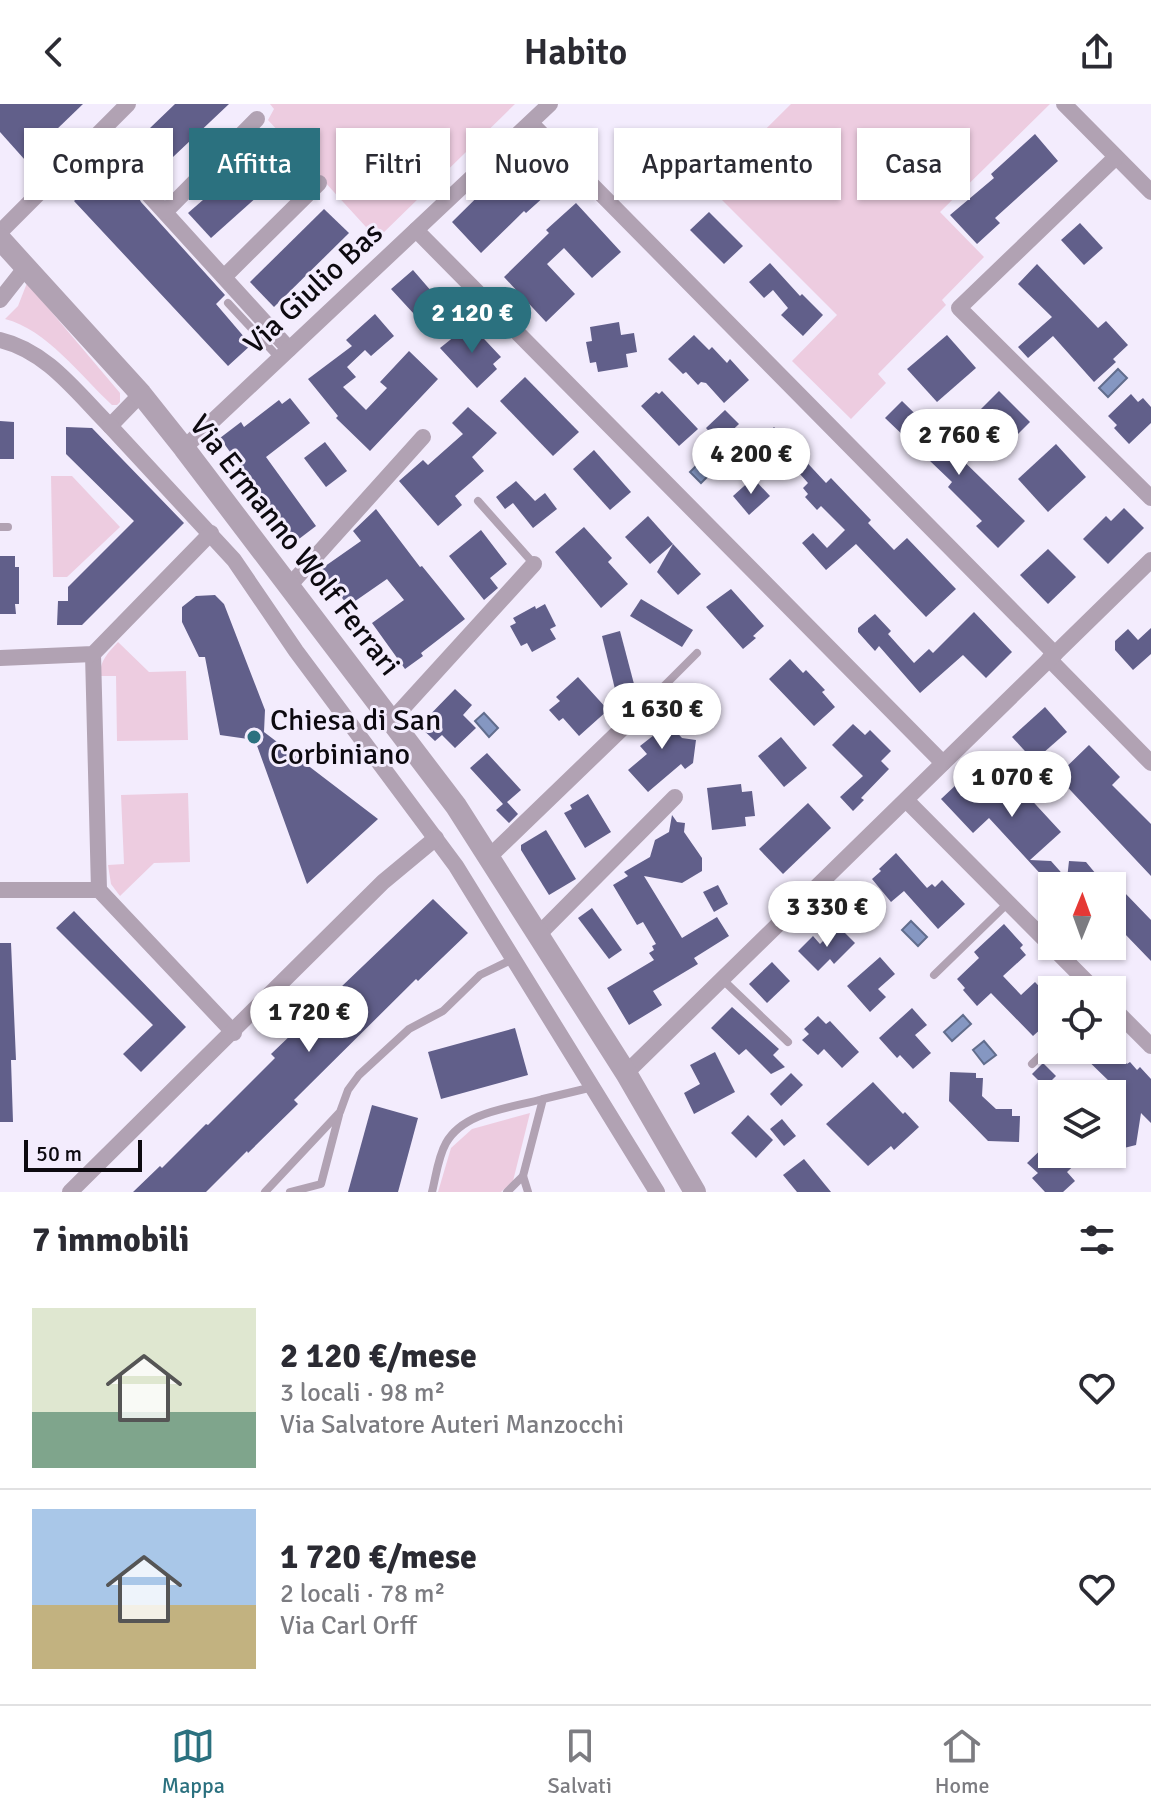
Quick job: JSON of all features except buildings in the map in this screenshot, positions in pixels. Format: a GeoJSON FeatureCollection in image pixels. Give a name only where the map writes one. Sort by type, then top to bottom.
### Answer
{"type":"FeatureCollection","features":[{"type":"Feature","properties":{"kind":"street"},"geometry":{"type":"LineString","coordinates":[[0,232],[128,104]]}},
{"type":"Feature","properties":{"kind":"street","name":"Via Giulio Bas"},"geometry":{"type":"LineString","coordinates":[[184,448],[550,104]]}},
{"type":"Feature","properties":{"kind":"street"},"geometry":{"type":"LineString","coordinates":[[1064,104],[1151,192]]}},
{"type":"Feature","properties":{"kind":"street"},"geometry":{"type":"LineString","coordinates":[[165,212],[257,119]]}},
{"type":"Feature","properties":{"kind":"street"},"geometry":{"type":"LineString","coordinates":[[531,123],[1052,656],[1151,763]]}},
{"type":"Feature","properties":{"kind":"street"},"geometry":{"type":"LineString","coordinates":[[1116,157],[959,308],[1151,498]]}},
{"type":"Feature","properties":{"kind":"street"},"geometry":{"type":"LineString","coordinates":[[154,200],[224,277],[284,354]]}},
{"type":"Feature","properties":{"kind":"street"},"geometry":{"type":"LineString","coordinates":[[224,277],[302,200]]}},
{"type":"Feature","properties":{"kind":"street"},"geometry":{"type":"LineString","coordinates":[[416,230],[943,763]]}},
{"type":"Feature","properties":{"kind":"street","name":"Via Ermanno Wolf Ferrari"},"geometry":{"type":"LineString","coordinates":[[0,239],[141,394],[456,806],[626,1073],[695,1192]]}},
{"type":"Feature","properties":{"kind":"street"},"geometry":{"type":"LineString","coordinates":[[0,300],[26,267]]}},
{"type":"Feature","properties":{"kind":"street","name":"Via Ermanno Wolf Ferrari"},"geometry":{"type":"LineString","coordinates":[[0,340],[19,344],[40,356],[110,426],[234,560],[296,651],[473,890],[657,1192]]}},
{"type":"Feature","properties":{"kind":"street"},"geometry":{"type":"LineString","coordinates":[[110,426],[141,394]]}},
{"type":"Feature","properties":{"kind":"street"},"geometry":{"type":"LineString","coordinates":[[290,585],[423,437]]}},
{"type":"Feature","properties":{"kind":"street"},"geometry":{"type":"LineString","coordinates":[[0,658],[93,654],[211,533]]}},
{"type":"Feature","properties":{"kind":"street"},"geometry":{"type":"LineString","coordinates":[[626,1073],[1151,560]]}},
{"type":"Feature","properties":{"kind":"street"},"geometry":{"type":"LineString","coordinates":[[392,720],[534,564]]}},
{"type":"Feature","properties":{"kind":"street"},"geometry":{"type":"LineString","coordinates":[[93,654],[99,890],[234,1033]]}},
{"type":"Feature","properties":{"kind":"street"},"geometry":{"type":"LineString","coordinates":[[489,857],[630,721]]}},
{"type":"Feature","properties":{"kind":"street"},"geometry":{"type":"LineString","coordinates":[[538,935],[675,797]]}},
{"type":"Feature","properties":{"kind":"street"},"geometry":{"type":"LineString","coordinates":[[906,800],[1081,976]]}},
{"type":"Feature","properties":{"kind":"street"},"geometry":{"type":"LineString","coordinates":[[70,1192],[234,1033],[383,882],[436,838]]}},
{"type":"Feature","properties":{"kind":"street"},"geometry":{"type":"LineString","coordinates":[[0,890],[99,890]]}},
{"type":"Feature","properties":{"kind":"street"},"geometry":{"type":"LineString","coordinates":[[1126,1021],[1151,1046]]}},
{"type":"Feature","properties":{"kind":"lane"},"geometry":{"type":"LineString","coordinates":[[228,303],[284,354]]}},
{"type":"Feature","properties":{"kind":"lane"},"geometry":{"type":"LineString","coordinates":[[478,501],[534,564]]}},
{"type":"Feature","properties":{"kind":"lane"},"geometry":{"type":"LineString","coordinates":[[630,721],[697,653]]}},
{"type":"Feature","properties":{"kind":"lane"},"geometry":{"type":"LineString","coordinates":[[934,975],[1009,903]]}},
{"type":"Feature","properties":{"kind":"lane"},"geometry":{"type":"LineString","coordinates":[[290,1192],[321,1184],[340,1112],[355,1080],[405,1033],[443,1011],[485,972],[514,958]]}},
{"type":"Feature","properties":{"kind":"lane"},"geometry":{"type":"LineString","coordinates":[[723,980],[788,1042]]}},
{"type":"Feature","properties":{"kind":"lane"},"geometry":{"type":"LineString","coordinates":[[1032,1064],[1038,1058]]}},
{"type":"Feature","properties":{"kind":"lane"},"geometry":{"type":"LineString","coordinates":[[432,1192],[444,1147],[462,1125],[481,1116],[593,1087]]}},
{"type":"Feature","properties":{"kind":"lane"},"geometry":{"type":"LineString","coordinates":[[507,1192],[523,1176],[543,1099]]}},
{"type":"Feature","properties":{"kind":"lane"},"geometry":{"type":"LineString","coordinates":[[265,1192],[340,1112]]}},
{"type":"Feature","properties":{"kind":"lane"},"geometry":{"type":"LineString","coordinates":[[523,1176],[528,1192]]}},
{"type":"Feature","properties":{"kind":"shaded area"},"geometry":{"type":"Polygon","coordinates":[[[270,104],[515,104],[490,128],[466,128],[466,152],[450,168],[450,128],[336,128],[336,194],[320,177],[320,128],[275,128],[268,120],[274,109],[270,104]]]}},
{"type":"Feature","properties":{"kind":"shaded area"},"geometry":{"type":"Polygon","coordinates":[[[791,104],[1050,104],[970,183],[970,128],[857,128],[857,200],[952,200],[940,212],[984,257],[942,300],[946,305],[878,374],[886,383],[851,419],[792,361],[837,315],[722,200],[841,200],[841,128],[767,128],[791,104]]]}},
{"type":"Feature","properties":{"kind":"shaded area"},"geometry":{"type":"Polygon","coordinates":[[[341,200],[417,200],[377,239],[341,200]]]}},
{"type":"Feature","properties":{"kind":"shaded area"},"geometry":{"type":"Polygon","coordinates":[[[27,283],[120,393],[117,405],[112,405],[49,343],[20,324],[5,319],[18,306],[27,283]]]}},
{"type":"Feature","properties":{"kind":"shaded area"},"geometry":{"type":"Polygon","coordinates":[[[51,476],[72,476],[120,527],[67,577],[53,577],[51,476]]]}},
{"type":"Feature","properties":{"kind":"shaded area"},"geometry":{"type":"Polygon","coordinates":[[[118,642],[149,672],[186,671],[188,740],[117,741],[116,676],[100,676],[100,670],[108,653],[118,642]]]}},
{"type":"Feature","properties":{"kind":"shaded area"},"geometry":{"type":"Polygon","coordinates":[[[188,793],[190,862],[154,863],[120,896],[111,884],[108,865],[124,864],[121,795],[188,793]]]}},
{"type":"Feature","properties":{"kind":"shaded area"},"geometry":{"type":"Polygon","coordinates":[[[530,1113],[513,1181],[501,1192],[438,1192],[451,1148],[472,1129],[530,1113]]]}},
{"type":"Feature","properties":{"kind":"water"},"geometry":{"type":"Polygon","coordinates":[[[447,294],[456,302],[441,317],[432,308],[447,294]]]}},
{"type":"Feature","properties":{"kind":"water"},"geometry":{"type":"Polygon","coordinates":[[[1118,369],[1127,378],[1108,397],[1099,388],[1118,369]]]}},
{"type":"Feature","properties":{"kind":"water"},"geometry":{"type":"Polygon","coordinates":[[[715,447],[726,458],[701,483],[690,472],[715,447]]]}},
{"type":"Feature","properties":{"kind":"water"},"geometry":{"type":"Polygon","coordinates":[[[484,713],[498,728],[489,737],[475,721],[484,713]]]}},
{"type":"Feature","properties":{"kind":"water"},"geometry":{"type":"Polygon","coordinates":[[[911,921],[927,937],[918,946],[902,930],[911,921]]]}},
{"type":"Feature","properties":{"kind":"water"},"geometry":{"type":"Polygon","coordinates":[[[963,1015],[971,1024],[952,1041],[944,1032],[963,1015]]]}},
{"type":"Feature","properties":{"kind":"water"},"geometry":{"type":"Polygon","coordinates":[[[984,1041],[996,1055],[984,1064],[973,1050],[984,1041]]]}},
{"type":"Feature","properties":{"kind":"place","name":"Chiesa di San Corbiniano"},"geometry":{"type":"Point","coordinates":[254,737]}}]}
